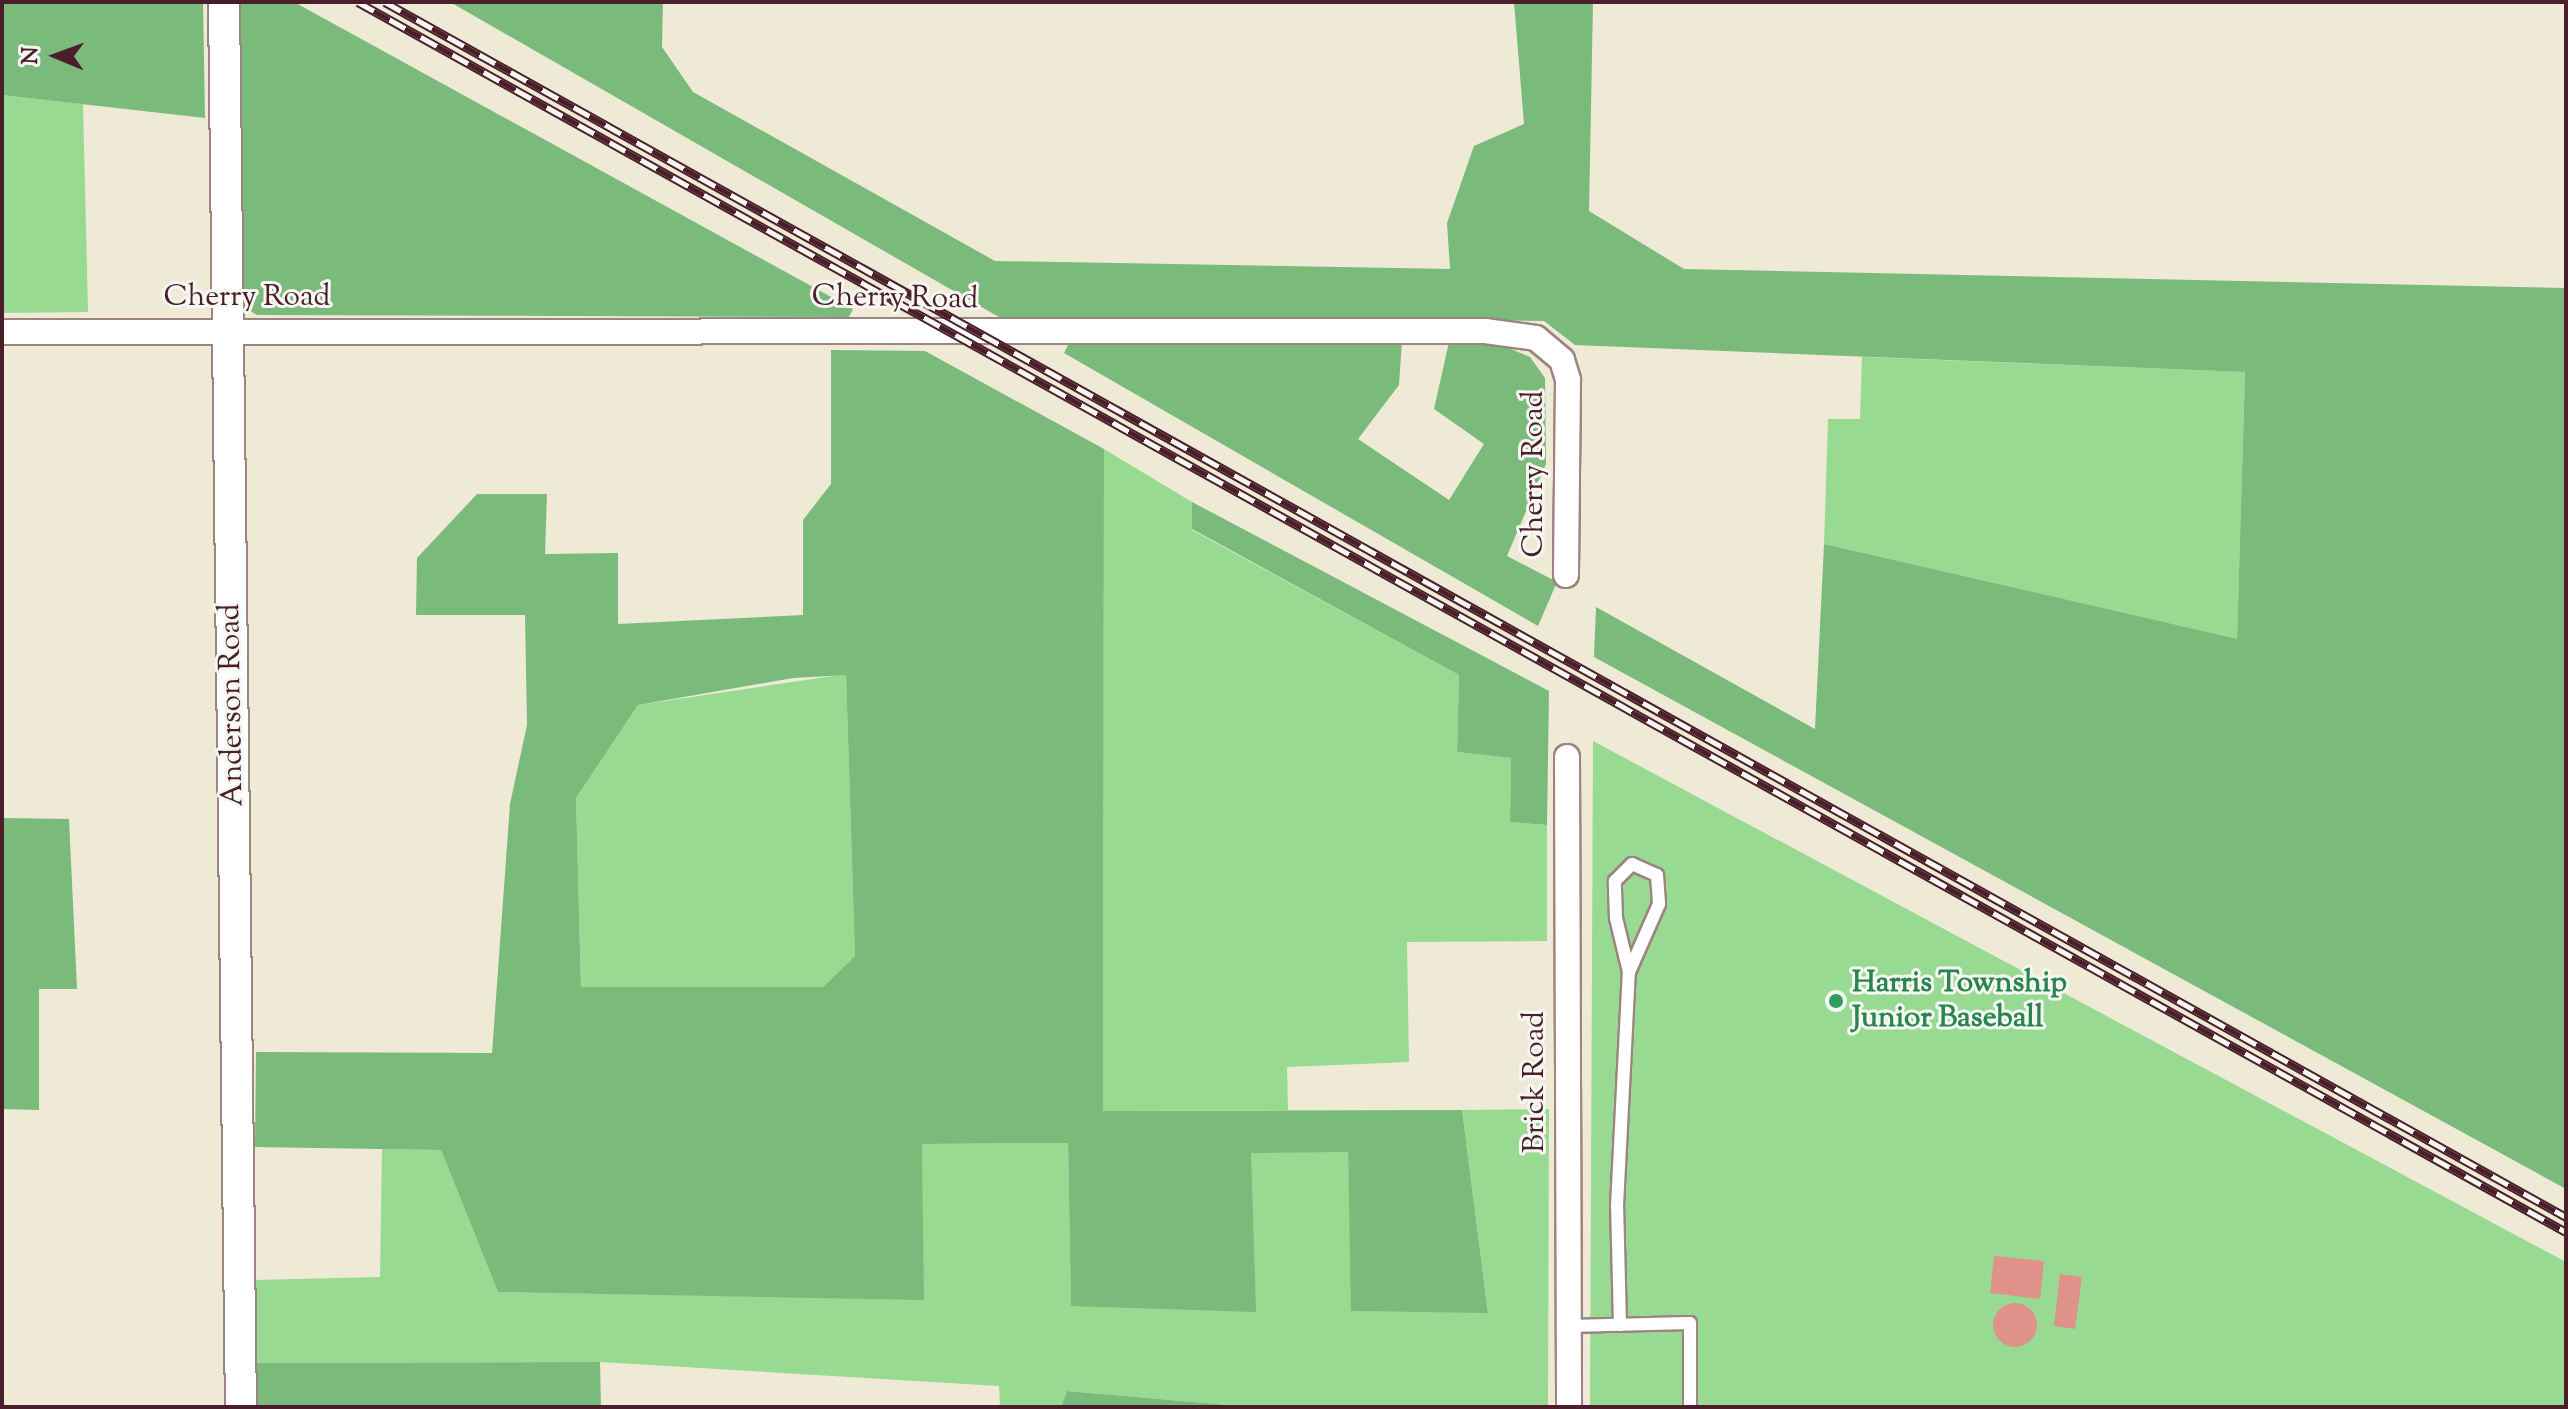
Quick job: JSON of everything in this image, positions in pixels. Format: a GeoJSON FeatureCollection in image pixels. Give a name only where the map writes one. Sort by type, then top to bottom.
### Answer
{"type":"FeatureCollection","features":[{"type":"Feature","properties":{"kind":"street","name":"Anderson Road"},"geometry":{"type":"LineString","coordinates":[[224,2],[241,1407]]}},
{"type":"Feature","properties":{"kind":"street","name":"Cherry Road"},"geometry":{"type":"LineString","coordinates":[[2,332],[1485,331],[1536,338],[1562,360],[1568,380],[1566,575]]}},
{"type":"Feature","properties":{"kind":"street","name":"Brick Road"},"geometry":{"type":"LineString","coordinates":[[1567,757],[1569,1407]]}},
{"type":"Feature","properties":{"kind":"lane"},"geometry":{"type":"LineString","coordinates":[[1620,1325],[1617,1206],[1629,972],[1616,918],[1615,881],[1632,864],[1657,875],[1659,904],[1629,972]]}},
{"type":"Feature","properties":{"kind":"lane"},"geometry":{"type":"LineString","coordinates":[[1569,1326],[1690,1323],[1690,1407]]}},
{"type":"Feature","properties":{"kind":"green space"},"geometry":{"type":"Polygon","coordinates":[[[2,2],[203,2],[205,118],[2,95],[2,2]]]}},
{"type":"Feature","properties":{"kind":"green space"},"geometry":{"type":"Polygon","coordinates":[[[238,2],[294,2],[853,309],[849,317],[257,315],[247,309],[238,288],[238,2]]]}},
{"type":"Feature","properties":{"kind":"green space"},"geometry":{"type":"Polygon","coordinates":[[[450,2],[663,2],[662,47],[693,92],[995,261],[1450,269],[1447,223],[1474,146],[1524,124],[1514,2],[1593,2],[1589,211],[1684,269],[2566,288],[2566,1189],[1594,657],[1596,607],[1815,729],[1824,544],[2237,639],[2245,372],[1575,345],[1544,321],[999,317],[450,2]]]}},
{"type":"Feature","properties":{"kind":"green space"},"geometry":{"type":"Polygon","coordinates":[[[2,95],[83,104],[88,312],[2,313],[2,95]]]}},
{"type":"Feature","properties":{"kind":"green space"},"geometry":{"type":"Polygon","coordinates":[[[1402,341],[1399,385],[1358,439],[1449,500],[1484,444],[1434,409],[1449,342],[1501,345],[1530,357],[1545,378],[1546,464],[1507,556],[1557,582],[1538,626],[1064,353],[1069,343],[1402,341]]]}},
{"type":"Feature","properties":{"kind":"green space"},"geometry":{"type":"Polygon","coordinates":[[[831,350],[925,351],[1104,449],[1103,1111],[1462,1110],[1488,1313],[1351,1311],[1348,1152],[1251,1153],[1256,1312],[1071,1306],[1068,1143],[922,1144],[924,1300],[498,1292],[441,1150],[255,1147],[256,1052],[492,1053],[510,804],[527,725],[525,615],[416,615],[417,558],[477,494],[547,494],[545,554],[618,553],[618,624],[803,615],[803,520],[831,484],[831,350]],[[846,675],[793,678],[638,705],[576,798],[581,987],[823,987],[855,956],[846,675]]]}},
{"type":"Feature","properties":{"kind":"green space"},"geometry":{"type":"Polygon","coordinates":[[[1862,357],[2245,372],[2237,640],[1824,544],[1828,419],[1860,419],[1862,357]]]}},
{"type":"Feature","properties":{"kind":"green space"},"geometry":{"type":"Polygon","coordinates":[[[1104,449],[1192,502],[1192,530],[1459,675],[1457,752],[1511,758],[1510,822],[1547,825],[1547,941],[1407,942],[1409,1062],[1287,1067],[1288,1110],[1103,1111],[1104,449]]]}},
{"type":"Feature","properties":{"kind":"green space"},"geometry":{"type":"Polygon","coordinates":[[[1192,502],[1549,691],[1547,825],[1510,822],[1511,758],[1457,752],[1459,675],[1192,529],[1192,502]]]}},
{"type":"Feature","properties":{"kind":"green space"},"geometry":{"type":"Polygon","coordinates":[[[846,674],[855,956],[823,987],[581,987],[576,798],[638,705],[846,674]]]}},
{"type":"Feature","properties":{"kind":"green space","name":"Harris Township Junior Baseball"},"geometry":{"type":"Polygon","coordinates":[[[1593,741],[2566,1262],[2566,1407],[1590,1407],[1593,741]]]}},
{"type":"Feature","properties":{"kind":"green space"},"geometry":{"type":"Polygon","coordinates":[[[2,818],[69,819],[77,989],[39,989],[39,1110],[2,1109],[2,818]]]}},
{"type":"Feature","properties":{"kind":"green space"},"geometry":{"type":"Polygon","coordinates":[[[1549,1109],[1548,1407],[1251,1407],[1067,1391],[1061,1407],[1000,1407],[999,1386],[600,1362],[255,1363],[253,1280],[380,1277],[382,1149],[441,1150],[498,1292],[923,1299],[922,1144],[1068,1143],[1071,1306],[1251,1152],[1348,1152],[1352,1311],[1488,1312],[1462,1110],[1549,1109]]]}},
{"type":"Feature","properties":{"kind":"green space"},"geometry":{"type":"Polygon","coordinates":[[[600,1362],[601,1407],[256,1407],[255,1363],[600,1362]]]}},
{"type":"Feature","properties":{"kind":"green space"},"geometry":{"type":"Polygon","coordinates":[[[1067,1391],[1251,1407],[1061,1407],[1067,1391]]]}},
{"type":"Feature","properties":{"kind":"building"},"geometry":{"type":"Polygon","coordinates":[[[1994,1256],[2044,1261],[2040,1299],[1990,1293],[1994,1256]]]}},
{"type":"Feature","properties":{"kind":"building"},"geometry":{"type":"Polygon","coordinates":[[[2060,1274],[2082,1277],[2075,1329],[2054,1326],[2060,1274]]]}},
{"type":"Feature","properties":{"kind":"building"},"geometry":{"type":"Polygon","coordinates":[[[2015,1303],[2031,1309],[2037,1325],[2031,1341],[2015,1347],[1999,1341],[1993,1325],[1999,1309],[2015,1303]]]}},
{"type":"Feature","properties":{"kind":"railway"},"geometry":{"type":"LineString","coordinates":[[358,2],[2566,1232]]}},
{"type":"Feature","properties":{"kind":"railway"},"geometry":{"type":"LineString","coordinates":[[385,2],[2566,1217]]}},
{"type":"Feature","properties":{"kind":"place","name":"Harris Township Junior Baseball"},"geometry":{"type":"Point","coordinates":[1836,1001]}}]}
